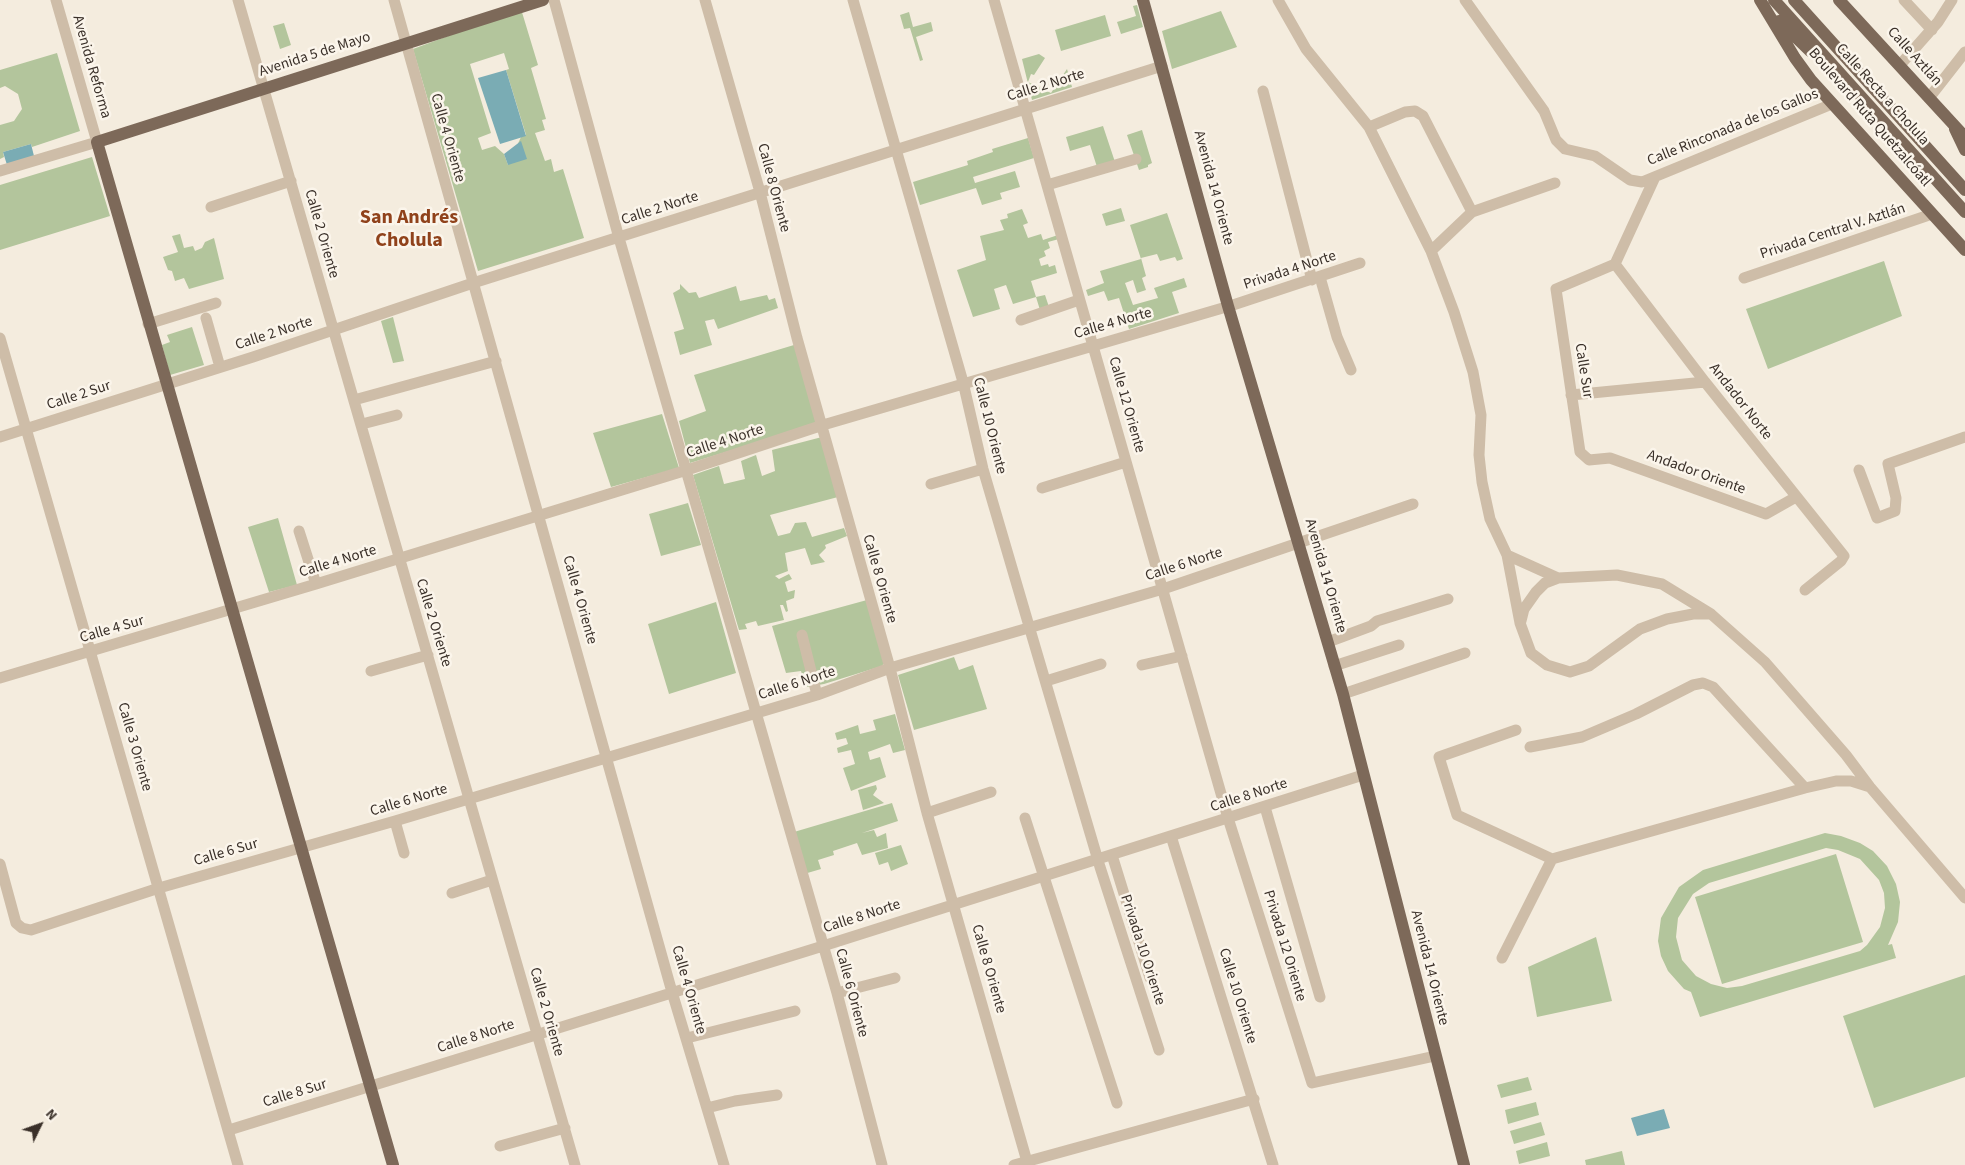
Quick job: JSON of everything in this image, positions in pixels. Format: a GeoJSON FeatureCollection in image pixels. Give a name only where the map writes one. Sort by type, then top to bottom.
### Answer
{"type":"FeatureCollection","features":[{"type":"Feature","properties":{"kind":"main road","name":"Avenida 5 de Mayo"},"geometry":{"type":"LineString","coordinates":[[97,142],[543,0]]}},
{"type":"Feature","properties":{"kind":"main road","name":"Avenida 14 Oriente"},"geometry":{"type":"LineString","coordinates":[[1143,0],[1228,306],[1343,694],[1464,1165]]}},
{"type":"Feature","properties":{"kind":"main road","name":"Boulevard Ruta Quetzalcóatl"},"geometry":{"type":"LineString","coordinates":[[1765,0],[1798,64],[1965,250]]}},
{"type":"Feature","properties":{"kind":"main road","name":"Calle Recta a Cholula"},"geometry":{"type":"LineString","coordinates":[[1765,0],[1808,49],[1848,83],[1965,212]]}},
{"type":"Feature","properties":{"kind":"main road","name":"Boulevard Ruta Quetzalcóatl"},"geometry":{"type":"LineString","coordinates":[[1794,0],[1965,190]]}},
{"type":"Feature","properties":{"kind":"main road","name":"Calle Aztlán"},"geometry":{"type":"LineString","coordinates":[[1840,0],[1965,137]]}},
{"type":"Feature","properties":{"kind":"main road"},"geometry":{"type":"LineString","coordinates":[[1953,125],[1965,150]]}},
{"type":"Feature","properties":{"kind":"main road"},"geometry":{"type":"LineString","coordinates":[[97,142],[148,324],[167,383],[302,846],[393,1165]]}},
{"type":"Feature","properties":{"kind":"street","name":"Avenida Reforma"},"geometry":{"type":"LineString","coordinates":[[56,0],[97,142]]}},
{"type":"Feature","properties":{"kind":"street","name":"Calle 2 Oriente"},"geometry":{"type":"LineString","coordinates":[[238,0],[575,1165]]}},
{"type":"Feature","properties":{"kind":"street","name":"Calle 4 Oriente"},"geometry":{"type":"LineString","coordinates":[[394,0],[608,758],[672,992],[724,1165]]}},
{"type":"Feature","properties":{"kind":"street","name":"Calle 6 Oriente"},"geometry":{"type":"LineString","coordinates":[[554,0],[619,238],[837,993],[882,1165]]}},
{"type":"Feature","properties":{"kind":"street","name":"Calle 8 Oriente"},"geometry":{"type":"LineString","coordinates":[[705,0],[760,192],[797,338],[823,425],[857,559],[890,668],[927,813],[1027,1163]]}},
{"type":"Feature","properties":{"kind":"street","name":"Calle 10 Oriente"},"geometry":{"type":"LineString","coordinates":[[853,0],[963,382],[983,469],[1098,859]]}},
{"type":"Feature","properties":{"kind":"street","name":"Calle 12 Oriente"},"geometry":{"type":"LineString","coordinates":[[994,0],[1228,818]]}},
{"type":"Feature","properties":{"kind":"street"},"geometry":{"type":"LineString","coordinates":[[1278,0],[1306,50],[1369,127],[1432,251],[1473,372],[1481,415],[1479,455],[1482,482],[1490,519],[1507,555],[1520,623],[1531,653],[1547,665],[1570,672],[1589,666],[1640,629],[1685,616],[1711,614]]}},
{"type":"Feature","properties":{"kind":"street","name":"Calle Rinconada de los Gallos"},"geometry":{"type":"LineString","coordinates":[[1465,0],[1544,111],[1556,140],[1566,149],[1595,156],[1630,180],[1642,182],[1832,104]]}},
{"type":"Feature","properties":{"kind":"street"},"geometry":{"type":"LineString","coordinates":[[1904,0],[1932,30]]}},
{"type":"Feature","properties":{"kind":"street"},"geometry":{"type":"LineString","coordinates":[[1900,65],[1932,30],[1952,0]]}},
{"type":"Feature","properties":{"kind":"street"},"geometry":{"type":"LineString","coordinates":[[1929,98],[1965,52]]}},
{"type":"Feature","properties":{"kind":"street","name":"Calle 2 Norte"},"geometry":{"type":"LineString","coordinates":[[167,383],[473,283],[1162,66]]}},
{"type":"Feature","properties":{"kind":"street"},"geometry":{"type":"LineString","coordinates":[[1263,91],[1316,278],[1351,370]]}},
{"type":"Feature","properties":{"kind":"street"},"geometry":{"type":"LineString","coordinates":[[1369,127],[1405,112],[1415,111],[1423,116],[1472,212]]}},
{"type":"Feature","properties":{"kind":"street"},"geometry":{"type":"LineString","coordinates":[[0,171],[97,142]]}},
{"type":"Feature","properties":{"kind":"street"},"geometry":{"type":"LineString","coordinates":[[1047,185],[1136,159]]}},
{"type":"Feature","properties":{"kind":"street"},"geometry":{"type":"LineString","coordinates":[[1615,264],[1655,177]]}},
{"type":"Feature","properties":{"kind":"street"},"geometry":{"type":"LineString","coordinates":[[211,208],[291,181]]}},
{"type":"Feature","properties":{"kind":"street"},"geometry":{"type":"LineString","coordinates":[[1432,251],[1472,212],[1555,183]]}},
{"type":"Feature","properties":{"kind":"street","name":"Privada Central V. Aztlán"},"geometry":{"type":"LineString","coordinates":[[1744,278],[1932,214]]}},
{"type":"Feature","properties":{"kind":"street","name":"Privada 4 Norte"},"geometry":{"type":"LineString","coordinates":[[1228,306],[1360,263]]}},
{"type":"Feature","properties":{"kind":"street","name":"Calle Sur"},"geometry":{"type":"LineString","coordinates":[[1583,456],[1571,395],[1556,289],[1615,264]]}},
{"type":"Feature","properties":{"kind":"street","name":"Andador Norte"},"geometry":{"type":"LineString","coordinates":[[1615,264],[1705,382],[1844,556],[1805,590]]}},
{"type":"Feature","properties":{"kind":"street"},"geometry":{"type":"LineString","coordinates":[[1021,320],[1080,300]]}},
{"type":"Feature","properties":{"kind":"street"},"geometry":{"type":"LineString","coordinates":[[148,324],[216,303]]}},
{"type":"Feature","properties":{"kind":"street","name":"Calle 4 Norte"},"geometry":{"type":"LineString","coordinates":[[232,610],[540,516],[963,382],[1228,306]]}},
{"type":"Feature","properties":{"kind":"street"},"geometry":{"type":"LineString","coordinates":[[206,318],[220,367]]}},
{"type":"Feature","properties":{"kind":"street","name":"Calle 3 Oriente"},"geometry":{"type":"LineString","coordinates":[[0,338],[92,651],[238,1165]]}},
{"type":"Feature","properties":{"kind":"street"},"geometry":{"type":"LineString","coordinates":[[354,400],[496,361]]}},
{"type":"Feature","properties":{"kind":"street"},"geometry":{"type":"LineString","coordinates":[[1571,395],[1705,382]]}},
{"type":"Feature","properties":{"kind":"street","name":"Calle 2 Sur"},"geometry":{"type":"LineString","coordinates":[[0,437],[167,383]]}},
{"type":"Feature","properties":{"kind":"street"},"geometry":{"type":"LineString","coordinates":[[362,424],[397,415]]}},
{"type":"Feature","properties":{"kind":"street"},"geometry":{"type":"LineString","coordinates":[[1859,470],[1877,518],[1895,511],[1896,498],[1888,464],[1965,437]]}},
{"type":"Feature","properties":{"kind":"street","name":"Andador Oriente"},"geometry":{"type":"LineString","coordinates":[[1583,456],[1589,460],[1610,458],[1766,514],[1796,497]]}},
{"type":"Feature","properties":{"kind":"street"},"geometry":{"type":"LineString","coordinates":[[1042,488],[1126,462]]}},
{"type":"Feature","properties":{"kind":"street"},"geometry":{"type":"LineString","coordinates":[[931,484],[983,469]]}},
{"type":"Feature","properties":{"kind":"street","name":"Calle 6 Norte"},"geometry":{"type":"LineString","coordinates":[[302,846],[395,821],[608,758],[817,695],[890,668],[1029,626],[1163,589],[1413,504]]}},
{"type":"Feature","properties":{"kind":"street"},"geometry":{"type":"LineString","coordinates":[[299,531],[316,584]]}},
{"type":"Feature","properties":{"kind":"street"},"geometry":{"type":"LineString","coordinates":[[1507,555],[1558,578]]}},
{"type":"Feature","properties":{"kind":"street"},"geometry":{"type":"LineString","coordinates":[[1520,623],[1524,609],[1544,584],[1558,578],[1618,575],[1662,584],[1711,614],[1765,662],[1846,755],[1870,787],[1965,898]]}},
{"type":"Feature","properties":{"kind":"street"},"geometry":{"type":"LineString","coordinates":[[1328,642],[1371,626],[1377,621],[1448,599]]}},
{"type":"Feature","properties":{"kind":"street","name":"Calle 4 Sur"},"geometry":{"type":"LineString","coordinates":[[0,678],[232,610]]}},
{"type":"Feature","properties":{"kind":"street"},"geometry":{"type":"LineString","coordinates":[[802,635],[817,695]]}},
{"type":"Feature","properties":{"kind":"street"},"geometry":{"type":"LineString","coordinates":[[1334,666],[1399,645]]}},
{"type":"Feature","properties":{"kind":"street"},"geometry":{"type":"LineString","coordinates":[[1343,694],[1465,653]]}},
{"type":"Feature","properties":{"kind":"street"},"geometry":{"type":"LineString","coordinates":[[371,671],[428,656]]}},
{"type":"Feature","properties":{"kind":"street"},"geometry":{"type":"LineString","coordinates":[[1142,665],[1182,656]]}},
{"type":"Feature","properties":{"kind":"street"},"geometry":{"type":"LineString","coordinates":[[1046,681],[1102,664]]}},
{"type":"Feature","properties":{"kind":"street"},"geometry":{"type":"LineString","coordinates":[[1530,747],[1582,738],[1636,714],[1692,685],[1703,683],[1713,687],[1805,788]]}},
{"type":"Feature","properties":{"kind":"street"},"geometry":{"type":"LineString","coordinates":[[1516,730],[1439,757],[1457,815],[1552,859],[1805,788],[1836,781],[1851,781],[1870,787]]}},
{"type":"Feature","properties":{"kind":"street","name":"Calle 8 Norte"},"geometry":{"type":"LineString","coordinates":[[370,1086],[823,946],[1363,775]]}},
{"type":"Feature","properties":{"kind":"street"},"geometry":{"type":"LineString","coordinates":[[927,813],[991,792]]}},
{"type":"Feature","properties":{"kind":"street"},"geometry":{"type":"LineString","coordinates":[[1265,807],[1320,997]]}},
{"type":"Feature","properties":{"kind":"street"},"geometry":{"type":"LineString","coordinates":[[1025,818],[1117,1103]]}},
{"type":"Feature","properties":{"kind":"street","name":"Privada 12 Oriente"},"geometry":{"type":"LineString","coordinates":[[1228,818],[1312,1083],[1320,1083],[1435,1056]]}},
{"type":"Feature","properties":{"kind":"street"},"geometry":{"type":"LineString","coordinates":[[395,821],[404,853]]}},
{"type":"Feature","properties":{"kind":"street","name":"Calle 10 Oriente"},"geometry":{"type":"LineString","coordinates":[[1171,836],[1273,1165]]}},
{"type":"Feature","properties":{"kind":"street","name":"Calle 6 Sur"},"geometry":{"type":"LineString","coordinates":[[0,864],[16,922],[22,928],[31,930],[159,888],[302,846]]}},
{"type":"Feature","properties":{"kind":"street"},"geometry":{"type":"LineString","coordinates":[[1112,855],[1150,978]]}},
{"type":"Feature","properties":{"kind":"street","name":"Privada 10 Oriente"},"geometry":{"type":"LineString","coordinates":[[1098,859],[1159,1050]]}},
{"type":"Feature","properties":{"kind":"street"},"geometry":{"type":"LineString","coordinates":[[1502,958],[1552,859]]}},
{"type":"Feature","properties":{"kind":"street"},"geometry":{"type":"LineString","coordinates":[[452,893],[492,880]]}},
{"type":"Feature","properties":{"kind":"street"},"geometry":{"type":"LineString","coordinates":[[837,993],[895,978]]}},
{"type":"Feature","properties":{"kind":"street"},"geometry":{"type":"LineString","coordinates":[[687,1038],[795,1011]]}},
{"type":"Feature","properties":{"kind":"street","name":"Calle 8 Sur"},"geometry":{"type":"LineString","coordinates":[[229,1130],[370,1086]]}},
{"type":"Feature","properties":{"kind":"street"},"geometry":{"type":"LineString","coordinates":[[707,1108],[735,1101],[777,1095]]}},
{"type":"Feature","properties":{"kind":"street"},"geometry":{"type":"LineString","coordinates":[[1014,1165],[1254,1100]]}},
{"type":"Feature","properties":{"kind":"street"},"geometry":{"type":"LineString","coordinates":[[500,1146],[565,1128]]}},
{"type":"Feature","properties":{"kind":"green space"},"geometry":{"type":"Polygon","coordinates":[[[1137,5],[1143,27],[1121,34],[1117,22],[1136,16],[1133,6],[1137,5]]]}},
{"type":"Feature","properties":{"kind":"green space"},"geometry":{"type":"Polygon","coordinates":[[[521,9],[538,65],[531,68],[546,119],[542,120],[545,130],[535,133],[545,161],[551,159],[554,172],[563,169],[584,238],[478,271],[413,49],[521,9]],[[504,53],[470,64],[491,133],[478,138],[482,150],[495,146],[504,154],[508,165],[521,137],[526,135],[506,70],[509,69],[504,53]]]}},
{"type":"Feature","properties":{"kind":"green space"},"geometry":{"type":"Polygon","coordinates":[[[1221,11],[1237,47],[1172,69],[1162,31],[1221,11]]]}},
{"type":"Feature","properties":{"kind":"green space"},"geometry":{"type":"Polygon","coordinates":[[[909,12],[913,27],[931,22],[933,31],[916,37],[923,60],[920,61],[910,28],[904,29],[900,15],[909,12]]]}},
{"type":"Feature","properties":{"kind":"green space"},"geometry":{"type":"Polygon","coordinates":[[[1105,15],[1111,36],[1061,51],[1055,30],[1105,15]]]}},
{"type":"Feature","properties":{"kind":"green space"},"geometry":{"type":"Polygon","coordinates":[[[284,23],[291,45],[280,49],[273,26],[284,23]]]}},
{"type":"Feature","properties":{"kind":"green space"},"geometry":{"type":"Polygon","coordinates":[[[57,53],[80,131],[32,147],[31,144],[3,152],[4,157],[0,159],[0,125],[14,121],[22,109],[18,94],[5,86],[0,88],[0,70],[57,53]]]}},
{"type":"Feature","properties":{"kind":"green space"},"geometry":{"type":"Polygon","coordinates":[[[1039,54],[1045,58],[1034,75],[1031,74],[1028,82],[1051,93],[1067,69],[1072,87],[1032,100],[1022,59],[1039,54]]]}},
{"type":"Feature","properties":{"kind":"green space"},"geometry":{"type":"Polygon","coordinates":[[[1103,126],[1115,162],[1097,167],[1090,145],[1070,151],[1066,137],[1103,126]]]}},
{"type":"Feature","properties":{"kind":"green space"},"geometry":{"type":"Polygon","coordinates":[[[1142,130],[1152,163],[1148,167],[1139,170],[1127,135],[1142,130]]]}},
{"type":"Feature","properties":{"kind":"green space"},"geometry":{"type":"Polygon","coordinates":[[[1028,138],[1034,158],[973,177],[975,183],[1015,171],[1020,187],[1000,193],[1002,199],[982,205],[976,188],[920,205],[913,182],[968,165],[967,161],[993,152],[992,149],[1028,138]]]}},
{"type":"Feature","properties":{"kind":"green space"},"geometry":{"type":"Polygon","coordinates":[[[92,157],[110,216],[0,250],[0,185],[92,157]]]}},
{"type":"Feature","properties":{"kind":"green space"},"geometry":{"type":"Polygon","coordinates":[[[1121,208],[1125,221],[1106,226],[1102,214],[1121,208]]]}},
{"type":"Feature","properties":{"kind":"green space"},"geometry":{"type":"Polygon","coordinates":[[[1022,209],[1028,223],[1023,225],[1028,238],[1041,234],[1043,240],[1058,235],[1059,239],[1048,242],[1050,248],[1044,251],[1046,256],[1039,259],[1041,266],[1048,264],[1049,267],[1055,265],[1057,273],[1031,281],[1036,297],[1013,304],[1006,285],[994,289],[1000,309],[973,317],[957,270],[986,260],[980,236],[1004,230],[1000,220],[1008,218],[1007,214],[1022,209]]]}},
{"type":"Feature","properties":{"kind":"green space"},"geometry":{"type":"Polygon","coordinates":[[[1167,213],[1183,259],[1177,261],[1175,257],[1160,261],[1157,254],[1141,258],[1146,276],[1142,278],[1146,290],[1137,293],[1133,280],[1125,283],[1133,305],[1158,298],[1154,288],[1184,278],[1187,287],[1172,292],[1179,313],[1129,329],[1119,298],[1108,301],[1104,291],[1088,296],[1086,290],[1104,283],[1100,271],[1141,259],[1130,225],[1167,213]]]}},
{"type":"Feature","properties":{"kind":"green space"},"geometry":{"type":"Polygon","coordinates":[[[180,234],[184,248],[193,246],[195,251],[202,248],[205,242],[214,238],[224,279],[189,289],[184,278],[175,281],[172,271],[168,270],[163,257],[178,252],[172,236],[180,234]]]}},
{"type":"Feature","properties":{"kind":"green space"},"geometry":{"type":"Polygon","coordinates":[[[1884,261],[1902,316],[1768,369],[1746,309],[1884,261]]]}},
{"type":"Feature","properties":{"kind":"green space"},"geometry":{"type":"Polygon","coordinates":[[[680,284],[689,293],[696,292],[699,298],[736,286],[740,301],[767,295],[769,300],[775,298],[778,308],[718,329],[714,319],[705,321],[712,345],[680,355],[674,332],[684,329],[673,293],[680,289],[680,284]]]}},
{"type":"Feature","properties":{"kind":"green space"},"geometry":{"type":"Polygon","coordinates":[[[1045,295],[1049,307],[1040,310],[1036,297],[1045,295]]]}},
{"type":"Feature","properties":{"kind":"green space"},"geometry":{"type":"Polygon","coordinates":[[[393,317],[404,361],[393,363],[381,321],[393,317]]]}},
{"type":"Feature","properties":{"kind":"green space"},"geometry":{"type":"Polygon","coordinates":[[[192,327],[204,365],[170,375],[162,345],[170,342],[167,335],[192,327]]]}},
{"type":"Feature","properties":{"kind":"green space"},"geometry":{"type":"Polygon","coordinates":[[[794,345],[818,424],[690,463],[679,421],[706,411],[694,375],[794,345]]]}},
{"type":"Feature","properties":{"kind":"green space"},"geometry":{"type":"Polygon","coordinates":[[[662,414],[679,468],[611,487],[593,433],[662,414]]]}},
{"type":"Feature","properties":{"kind":"green space"},"geometry":{"type":"Polygon","coordinates":[[[822,437],[838,497],[770,515],[778,536],[790,533],[795,523],[806,522],[812,537],[844,528],[847,536],[825,545],[826,548],[819,555],[825,562],[811,565],[805,548],[785,553],[788,571],[775,576],[779,579],[789,574],[792,579],[785,582],[788,592],[795,590],[794,598],[786,601],[788,611],[786,612],[783,605],[780,605],[784,620],[758,626],[756,621],[745,624],[747,629],[739,630],[693,475],[719,466],[724,484],[745,479],[741,461],[756,455],[762,476],[775,471],[772,450],[822,437]]]}},
{"type":"Feature","properties":{"kind":"green space"},"geometry":{"type":"Polygon","coordinates":[[[688,503],[701,545],[661,556],[649,514],[688,503]]]}},
{"type":"Feature","properties":{"kind":"green space"},"geometry":{"type":"Polygon","coordinates":[[[278,518],[297,585],[269,592],[248,527],[278,518]]]}},
{"type":"Feature","properties":{"kind":"green space"},"geometry":{"type":"Polygon","coordinates":[[[867,600],[885,662],[882,666],[824,684],[806,687],[801,671],[786,673],[772,626],[867,600]]]}},
{"type":"Feature","properties":{"kind":"green space"},"geometry":{"type":"Polygon","coordinates":[[[716,602],[736,673],[669,694],[648,624],[716,602]]]}},
{"type":"Feature","properties":{"kind":"green space"},"geometry":{"type":"Polygon","coordinates":[[[954,657],[959,670],[973,665],[987,709],[914,730],[898,675],[954,657]]]}},
{"type":"Feature","properties":{"kind":"green space"},"geometry":{"type":"Polygon","coordinates":[[[895,714],[905,750],[893,753],[890,744],[868,752],[870,760],[880,757],[886,777],[851,791],[843,768],[855,764],[851,750],[838,753],[837,748],[848,744],[846,738],[837,740],[835,733],[858,725],[860,734],[876,730],[873,720],[895,714]]]}},
{"type":"Feature","properties":{"kind":"green space"},"geometry":{"type":"Polygon","coordinates":[[[876,785],[877,789],[873,795],[884,803],[863,810],[858,790],[876,785]]]}},
{"type":"Feature","properties":{"kind":"green space"},"geometry":{"type":"Polygon","coordinates":[[[892,803],[898,821],[862,833],[874,830],[877,837],[886,833],[888,848],[862,855],[857,843],[833,851],[834,855],[818,860],[821,869],[804,874],[794,832],[892,803]]]}},
{"type":"Feature","properties":{"kind":"green space"},"geometry":{"type":"Polygon","coordinates":[[[1825,833],[1841,836],[1860,843],[1873,851],[1887,866],[1896,884],[1900,902],[1898,922],[1888,945],[1892,944],[1896,958],[1700,1017],[1691,992],[1684,989],[1668,971],[1661,956],[1658,941],[1661,918],[1679,887],[1703,870],[1825,833]],[[1826,848],[1709,883],[1693,894],[1678,918],[1676,937],[1682,960],[1696,976],[1711,984],[1727,988],[1742,986],[1860,951],[1867,945],[1880,927],[1885,908],[1884,893],[1879,880],[1860,859],[1838,850],[1826,848]]]}},
{"type":"Feature","properties":{"kind":"green space"},"geometry":{"type":"Polygon","coordinates":[[[901,845],[908,864],[891,871],[888,862],[879,865],[875,853],[901,845]]]}},
{"type":"Feature","properties":{"kind":"green space"},"geometry":{"type":"Polygon","coordinates":[[[1836,854],[1863,942],[1722,984],[1695,897],[1836,854]]]}},
{"type":"Feature","properties":{"kind":"green space"},"geometry":{"type":"Polygon","coordinates":[[[1596,937],[1612,1001],[1537,1017],[1528,967],[1596,937]]]}},
{"type":"Feature","properties":{"kind":"green space"},"geometry":{"type":"Polygon","coordinates":[[[1965,975],[1965,1077],[1874,1108],[1843,1016],[1965,975]]]}},
{"type":"Feature","properties":{"kind":"green space"},"geometry":{"type":"Polygon","coordinates":[[[1528,1077],[1532,1090],[1501,1098],[1497,1085],[1528,1077]]]}},
{"type":"Feature","properties":{"kind":"green space"},"geometry":{"type":"Polygon","coordinates":[[[1536,1102],[1539,1115],[1508,1124],[1505,1110],[1536,1102]]]}},
{"type":"Feature","properties":{"kind":"green space"},"geometry":{"type":"Polygon","coordinates":[[[1541,1122],[1545,1135],[1514,1144],[1510,1131],[1541,1122]]]}},
{"type":"Feature","properties":{"kind":"green space"},"geometry":{"type":"Polygon","coordinates":[[[1547,1142],[1550,1156],[1519,1164],[1516,1151],[1547,1142]]]}},
{"type":"Feature","properties":{"kind":"green space"},"geometry":{"type":"Polygon","coordinates":[[[1622,1151],[1625,1165],[1586,1165],[1585,1160],[1622,1151]]]}},
{"type":"Feature","properties":{"kind":"water"},"geometry":{"type":"Polygon","coordinates":[[[506,70],[526,136],[500,144],[478,78],[506,70]]]}},
{"type":"Feature","properties":{"kind":"water"},"geometry":{"type":"Polygon","coordinates":[[[521,141],[527,159],[508,165],[504,154],[521,141]]]}},
{"type":"Feature","properties":{"kind":"water"},"geometry":{"type":"Polygon","coordinates":[[[31,144],[34,156],[7,165],[3,152],[31,144]]]}},
{"type":"Feature","properties":{"kind":"water"},"geometry":{"type":"Polygon","coordinates":[[[1664,1109],[1670,1128],[1637,1136],[1631,1118],[1664,1109]]]}},
{"type":"Feature","properties":{"kind":"district","name":"San Andrés Cholula"},"geometry":{"type":"Point","coordinates":[409,230]}}]}
